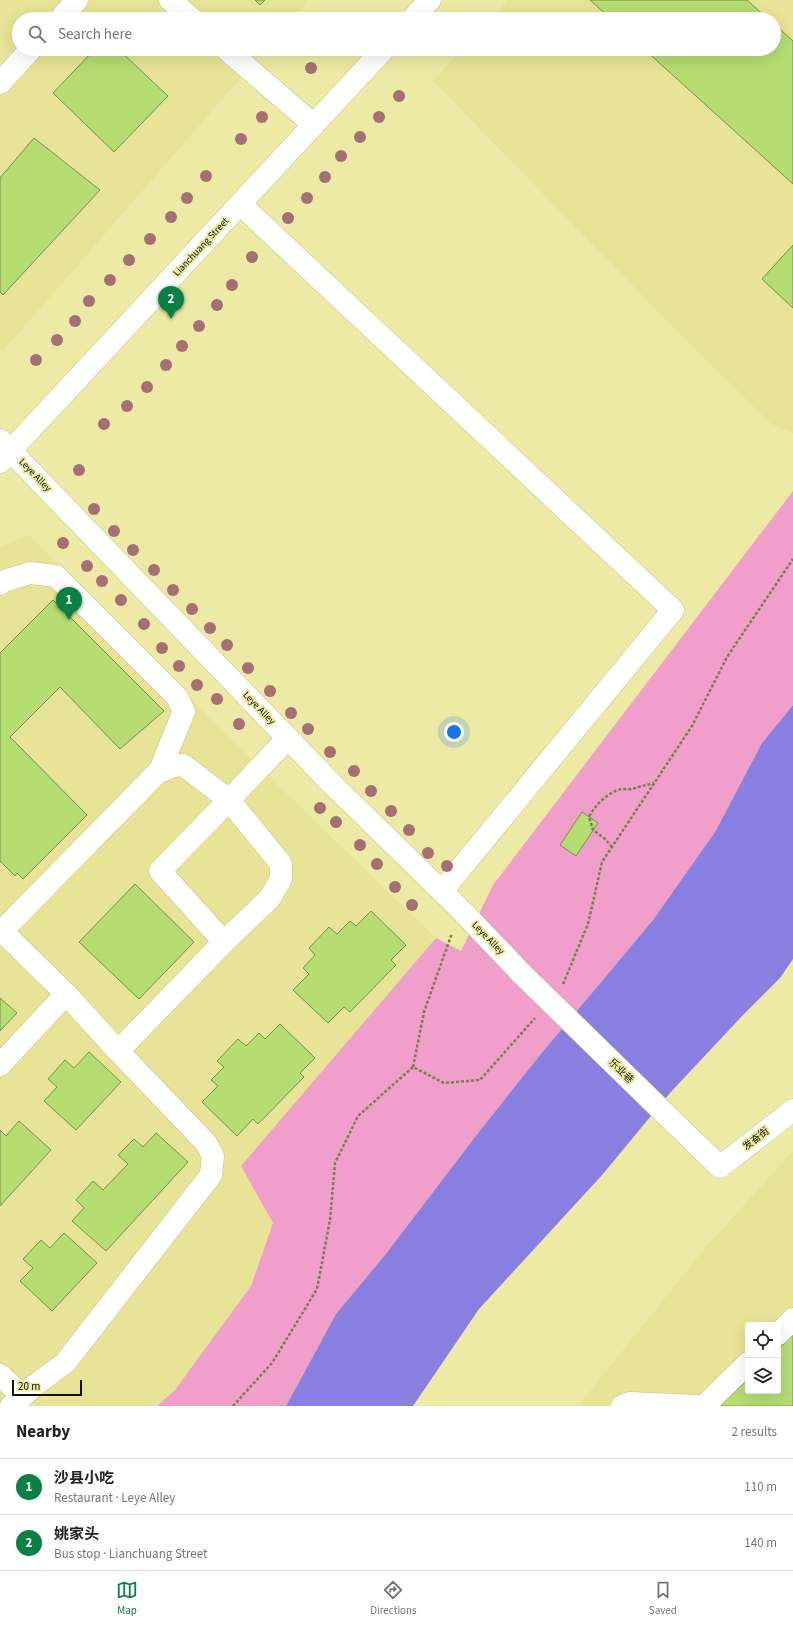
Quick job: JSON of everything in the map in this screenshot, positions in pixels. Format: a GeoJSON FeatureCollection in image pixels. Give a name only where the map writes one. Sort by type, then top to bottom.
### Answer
{"type":"FeatureCollection","features":[{"type":"Feature","properties":{"kind":"street"},"geometry":{"type":"LineString","coordinates":[[66,12],[77,0]]}},
{"type":"Feature","properties":{"kind":"street"},"geometry":{"type":"LineString","coordinates":[[170,0],[184,12]]}},
{"type":"Feature","properties":{"kind":"street"},"geometry":{"type":"LineString","coordinates":[[419,12],[430,0]]}},
{"type":"Feature","properties":{"kind":"street"},"geometry":{"type":"LineString","coordinates":[[0,83],[25,56]]}},
{"type":"Feature","properties":{"kind":"street"},"geometry":{"type":"LineString","coordinates":[[234,56],[314,125]]}},
{"type":"Feature","properties":{"kind":"street","name":"Lianchuang Street"},"geometry":{"type":"LineString","coordinates":[[4,451],[240,204],[378,56]]}},
{"type":"Feature","properties":{"kind":"street"},"geometry":{"type":"LineString","coordinates":[[240,204],[673,610],[442,891]]}},
{"type":"Feature","properties":{"kind":"street","name":"Leye Alley"},"geometry":{"type":"LineString","coordinates":[[4,451],[333,785],[461,910],[522,974]]}},
{"type":"Feature","properties":{"kind":"street"},"geometry":{"type":"LineString","coordinates":[[0,584],[4,581],[30,573],[56,576],[177,698],[184,711],[160,770],[1,931],[66,994],[206,1143],[213,1156],[211,1175],[64,1363],[17,1401],[0,1376]]}},
{"type":"Feature","properties":{"kind":"street"},"geometry":{"type":"LineString","coordinates":[[224,942],[160,871],[288,738]]}},
{"type":"Feature","properties":{"kind":"street"},"geometry":{"type":"LineString","coordinates":[[118,1051],[224,942],[270,898],[281,878],[281,864],[228,800],[183,765],[160,770]]}},
{"type":"Feature","properties":{"kind":"street","name":"乐业巷"},"geometry":{"type":"LineString","coordinates":[[522,974],[720,1167]]}},
{"type":"Feature","properties":{"kind":"street"},"geometry":{"type":"LineString","coordinates":[[0,1065],[66,994]]}},
{"type":"Feature","properties":{"kind":"street","name":"发奋街"},"geometry":{"type":"LineString","coordinates":[[720,1167],[793,1110]]}},
{"type":"Feature","properties":{"kind":"street"},"geometry":{"type":"LineString","coordinates":[[781,1331],[793,1319]]}},
{"type":"Feature","properties":{"kind":"street"},"geometry":{"type":"LineString","coordinates":[[704,1406],[745,1366]]}},
{"type":"Feature","properties":{"kind":"street"},"geometry":{"type":"LineString","coordinates":[[622,1406],[630,1403],[696,1406]]}},
{"type":"Feature","properties":{"kind":"path"},"geometry":{"type":"LineString","coordinates":[[612,847],[604,838],[593,830],[589,817],[591,812],[602,799],[621,789],[635,788],[654,783]]}},
{"type":"Feature","properties":{"kind":"path"},"geometry":{"type":"LineString","coordinates":[[413,1067],[424,1012],[461,910]]}},
{"type":"Feature","properties":{"kind":"shaded area"},"geometry":{"type":"Polygon","coordinates":[[[0,0],[309,0],[299,12],[12,12],[12,56],[260,56],[3,351],[0,348],[0,0]]]}},
{"type":"Feature","properties":{"kind":"shaded area"},"geometry":{"type":"Polygon","coordinates":[[[508,0],[793,0],[793,433],[771,424],[668,322],[433,81],[456,56],[781,56],[781,12],[497,12],[508,0]]]}},
{"type":"Feature","properties":{"kind":"shaded area"},"geometry":{"type":"Polygon","coordinates":[[[793,491],[793,705],[762,743],[715,832],[653,920],[540,1055],[385,1255],[336,1314],[286,1406],[157,1406],[175,1390],[251,1286],[273,1223],[241,1166],[436,938],[461,951],[493,885],[793,491]]]}},
{"type":"Feature","properties":{"kind":"shaded area"},"geometry":{"type":"Polygon","coordinates":[[[29,535],[223,732],[436,938],[242,1166],[273,1223],[251,1287],[175,1390],[157,1406],[0,1406],[0,547],[29,535]]]}},
{"type":"Feature","properties":{"kind":"shaded area"},"geometry":{"type":"Polygon","coordinates":[[[793,705],[793,959],[780,978],[669,1094],[603,1174],[479,1309],[413,1406],[286,1406],[336,1314],[385,1255],[540,1055],[653,920],[715,832],[762,743],[793,705]]]}},
{"type":"Feature","properties":{"kind":"shaded area"},"geometry":{"type":"Polygon","coordinates":[[[793,1151],[793,1406],[578,1406],[706,1247],[793,1151]]]}},
{"type":"Feature","properties":{"kind":"building"},"geometry":{"type":"Polygon","coordinates":[[[255,0],[265,0],[260,5],[255,0]]]}},
{"type":"Feature","properties":{"kind":"building"},"geometry":{"type":"Polygon","coordinates":[[[590,0],[747,0],[760,12],[603,12],[590,0]]]}},
{"type":"Feature","properties":{"kind":"building"},"geometry":{"type":"Polygon","coordinates":[[[781,30],[793,41],[793,184],[652,56],[781,56],[781,30]]]}},
{"type":"Feature","properties":{"kind":"building"},"geometry":{"type":"Polygon","coordinates":[[[88,56],[125,56],[168,96],[114,152],[53,93],[88,56]]]}},
{"type":"Feature","properties":{"kind":"building"},"geometry":{"type":"Polygon","coordinates":[[[34,138],[100,190],[3,295],[0,292],[0,178],[34,138]]]}},
{"type":"Feature","properties":{"kind":"building"},"geometry":{"type":"Polygon","coordinates":[[[793,245],[793,308],[762,279],[793,245]]]}},
{"type":"Feature","properties":{"kind":"building"},"geometry":{"type":"Polygon","coordinates":[[[53,600],[164,711],[120,749],[60,687],[10,737],[87,815],[23,879],[17,873],[15,876],[0,861],[0,653],[53,600]]]}},
{"type":"Feature","properties":{"kind":"building"},"geometry":{"type":"Polygon","coordinates":[[[582,812],[598,823],[576,856],[560,845],[582,812]]]}},
{"type":"Feature","properties":{"kind":"building"},"geometry":{"type":"Polygon","coordinates":[[[135,884],[194,942],[139,999],[79,942],[135,884]]]}},
{"type":"Feature","properties":{"kind":"building"},"geometry":{"type":"Polygon","coordinates":[[[371,911],[406,945],[391,960],[396,965],[350,1012],[344,1007],[328,1023],[293,990],[309,974],[303,968],[315,955],[309,948],[329,927],[337,934],[350,921],[356,926],[371,911]]]}},
{"type":"Feature","properties":{"kind":"building"},"geometry":{"type":"Polygon","coordinates":[[[0,998],[17,1013],[0,1031],[0,998]]]}},
{"type":"Feature","properties":{"kind":"building"},"geometry":{"type":"Polygon","coordinates":[[[280,1024],[315,1058],[300,1073],[304,1077],[258,1124],[253,1119],[237,1136],[202,1102],[218,1086],[211,1080],[224,1067],[217,1061],[238,1039],[246,1046],[259,1033],[265,1039],[280,1024]]]}},
{"type":"Feature","properties":{"kind":"building"},"geometry":{"type":"Polygon","coordinates":[[[89,1052],[121,1082],[76,1130],[44,1101],[57,1087],[48,1079],[65,1060],[74,1068],[89,1052]]]}},
{"type":"Feature","properties":{"kind":"building"},"geometry":{"type":"Polygon","coordinates":[[[19,1121],[51,1150],[0,1206],[0,1130],[6,1136],[19,1121]]]}},
{"type":"Feature","properties":{"kind":"building"},"geometry":{"type":"Polygon","coordinates":[[[156,1133],[188,1162],[106,1251],[72,1221],[84,1208],[76,1200],[93,1181],[103,1190],[128,1164],[118,1155],[134,1139],[143,1147],[156,1133]]]}},
{"type":"Feature","properties":{"kind":"building"},"geometry":{"type":"Polygon","coordinates":[[[64,1233],[97,1263],[52,1311],[20,1281],[33,1268],[23,1259],[41,1240],[50,1248],[64,1233]]]}},
{"type":"Feature","properties":{"kind":"building"},"geometry":{"type":"Polygon","coordinates":[[[793,1335],[793,1406],[720,1406],[745,1382],[745,1394],[781,1394],[781,1347],[793,1335]]]}},
{"type":"Feature","properties":{"kind":"place","name":"姚家头"},"geometry":{"type":"Point","coordinates":[171,319]}},
{"type":"Feature","properties":{"kind":"place","name":"沙县小吃"},"geometry":{"type":"Point","coordinates":[69,620]}}]}
